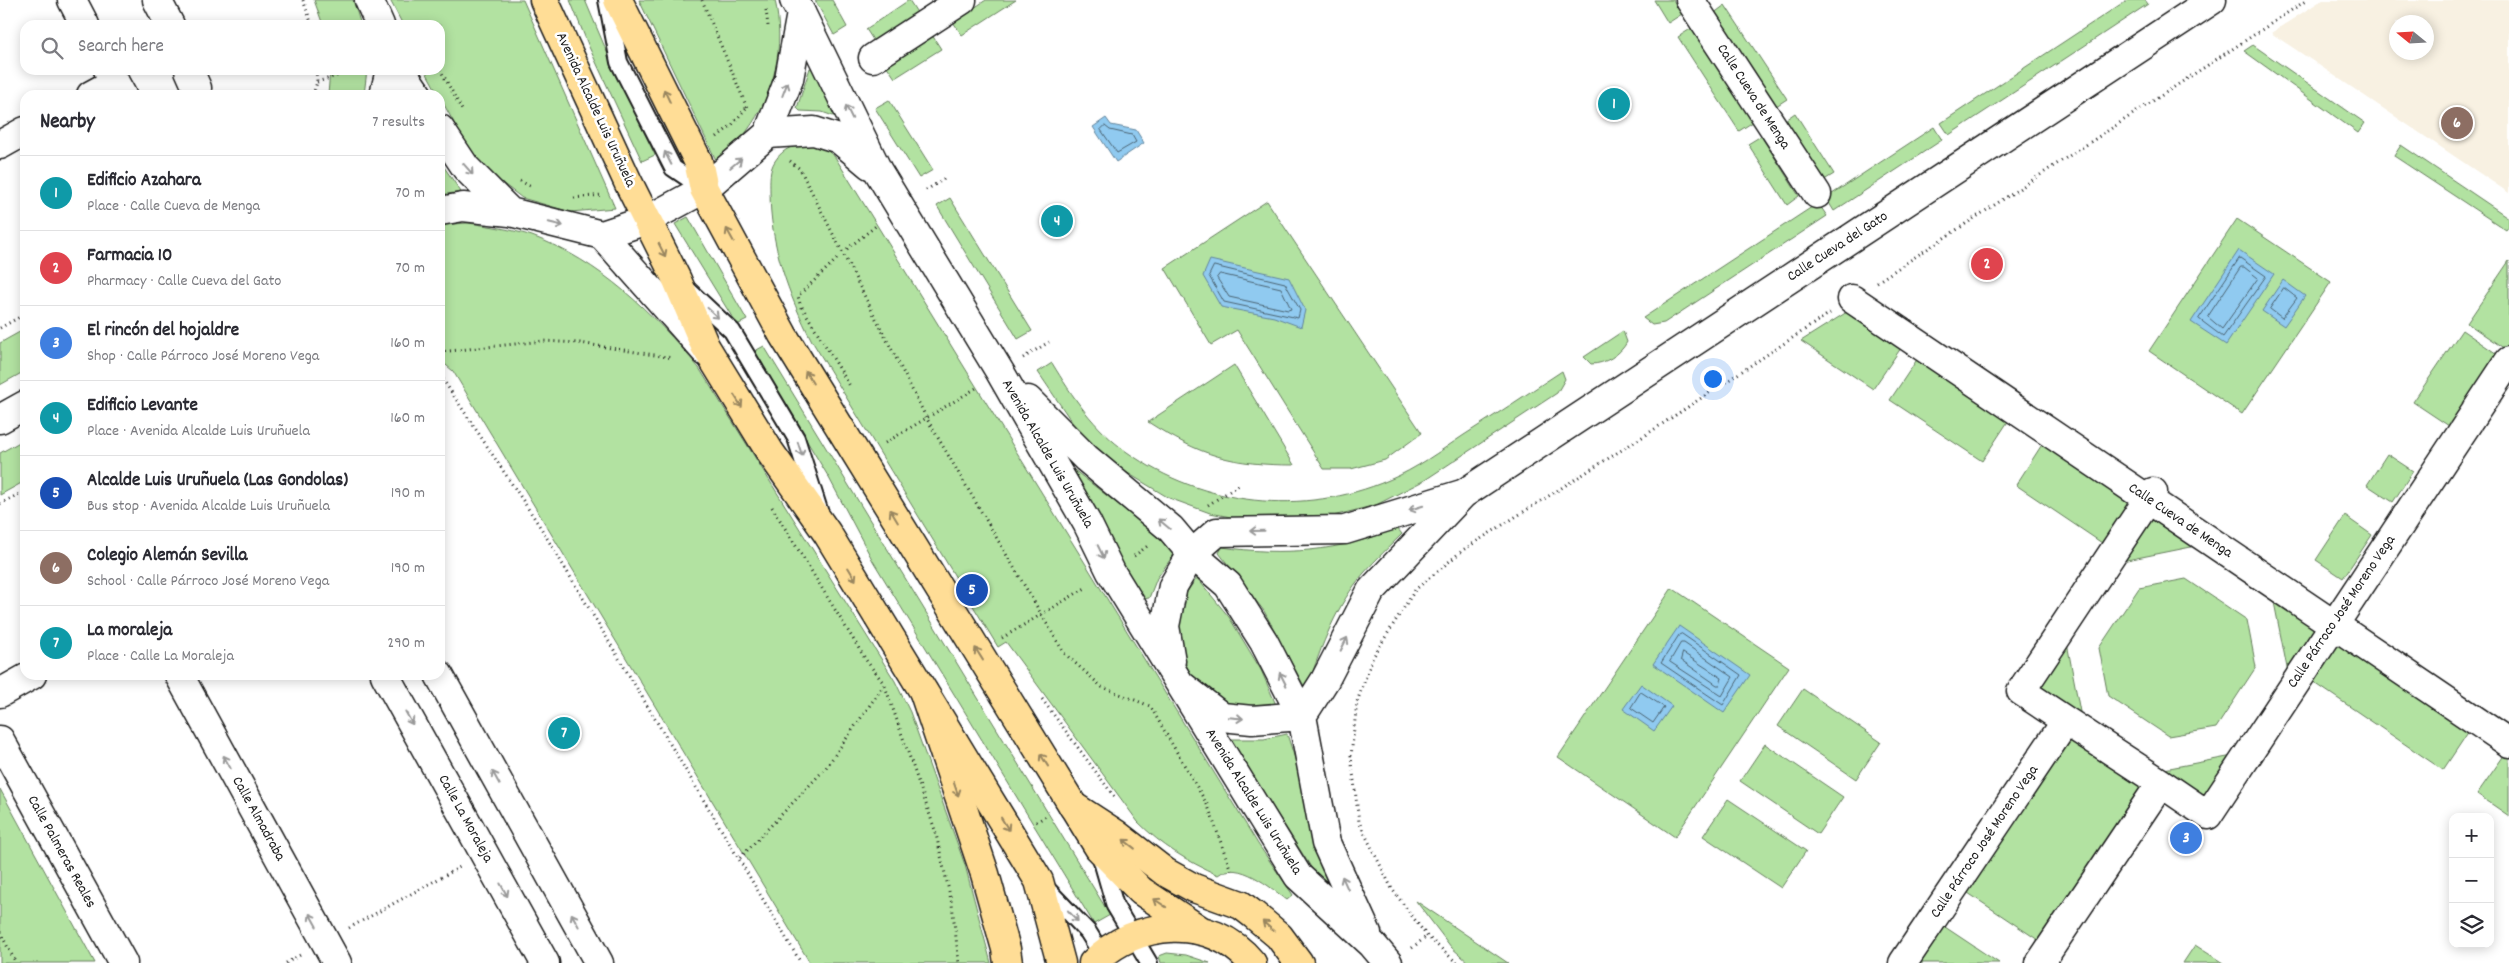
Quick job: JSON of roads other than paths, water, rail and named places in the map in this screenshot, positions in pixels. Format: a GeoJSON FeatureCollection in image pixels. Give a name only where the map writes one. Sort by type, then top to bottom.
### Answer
{"type":"FeatureCollection","features":[{"type":"Feature","properties":{"kind":"main road","name":"Avenida Alcalde Luis Uruñuela"},"geometry":{"type":"LineString","coordinates":[[544,0],[560,39],[677,280],[712,360],[770,452],[827,533],[1040,880],[1061,963]]}},
{"type":"Feature","properties":{"kind":"main road"},"geometry":{"type":"LineString","coordinates":[[618,0],[698,161],[704,190],[784,335],[1060,810],[1141,891],[1200,930],[1225,940],[1252,963]]}},
{"type":"Feature","properties":{"kind":"main road"},"geometry":{"type":"LineString","coordinates":[[924,693],[985,874],[1006,949],[1008,963]]}},
{"type":"Feature","properties":{"kind":"main road"},"geometry":{"type":"LineString","coordinates":[[1060,810],[1116,834],[1165,872],[1194,888],[1241,905],[1279,936],[1299,963]]}},
{"type":"Feature","properties":{"kind":"main road"},"geometry":{"type":"LineString","coordinates":[[1101,960],[1132,935],[1157,928],[1179,927],[1200,930]]}},
{"type":"Feature","properties":{"kind":"street"},"geometry":{"type":"LineString","coordinates":[[72,0],[82,20]]}},
{"type":"Feature","properties":{"kind":"street"},"geometry":{"type":"LineString","coordinates":[[157,0],[167,20]]}},
{"type":"Feature","properties":{"kind":"street"},"geometry":{"type":"LineString","coordinates":[[369,0],[378,20]]}},
{"type":"Feature","properties":{"kind":"street"},"geometry":{"type":"LineString","coordinates":[[873,58],[962,0]]}},
{"type":"Feature","properties":{"kind":"street","name":"Calle Cueva de Menga"},"geometry":{"type":"LineString","coordinates":[[1690,0],[1817,194]]}},
{"type":"Feature","properties":{"kind":"street","name":"Calle Cueva del Gato"},"geometry":{"type":"LineString","coordinates":[[1463,494],[2212,0]]}},
{"type":"Feature","properties":{"kind":"street","name":"Avenida Alcalde Luis Uruñuela"},"geometry":{"type":"LineString","coordinates":[[712,360],[602,236],[647,220],[704,190],[768,134],[789,79],[798,7]]}},
{"type":"Feature","properties":{"kind":"street","name":"Avenida Alcalde Luis Uruñuela"},"geometry":{"type":"LineString","coordinates":[[798,7],[878,171],[1000,372],[1087,523],[1111,572],[1298,876],[1390,952]]}},
{"type":"Feature","properties":{"kind":"street"},"geometry":{"type":"LineString","coordinates":[[385,90],[389,75]]}},
{"type":"Feature","properties":{"kind":"street"},"geometry":{"type":"LineString","coordinates":[[404,75],[415,90]]}},
{"type":"Feature","properties":{"kind":"street"},"geometry":{"type":"LineString","coordinates":[[100,90],[115,82]]}},
{"type":"Feature","properties":{"kind":"street","name":"Avenida Alcalde Luis Uruñuela"},"geometry":{"type":"LineString","coordinates":[[768,134],[814,131],[839,139],[878,171]]}},
{"type":"Feature","properties":{"kind":"street"},"geometry":{"type":"LineString","coordinates":[[0,145],[20,134]]}},
{"type":"Feature","properties":{"kind":"street"},"geometry":{"type":"LineString","coordinates":[[445,136],[466,168],[510,212]]}},
{"type":"Feature","properties":{"kind":"street"},"geometry":{"type":"LineString","coordinates":[[445,210],[463,207],[510,212],[602,236]]}},
{"type":"Feature","properties":{"kind":"street","name":"Calle Cueva de Menga"},"geometry":{"type":"LineString","coordinates":[[1852,299],[2151,496],[2509,743]]}},
{"type":"Feature","properties":{"kind":"street","name":"Calle Párroco José Moreno Vega"},"geometry":{"type":"LineString","coordinates":[[2151,496],[2021,691],[2208,815],[2509,362]]}},
{"type":"Feature","properties":{"kind":"street","name":"Avenida Alcalde Luis Uruñuela"},"geometry":{"type":"LineString","coordinates":[[1000,372],[1086,458],[1171,529],[1192,554],[1228,585],[1264,642],[1302,716],[1326,843],[1390,952]]}},
{"type":"Feature","properties":{"kind":"street"},"geometry":{"type":"LineString","coordinates":[[0,418],[20,408]]}},
{"type":"Feature","properties":{"kind":"street"},"geometry":{"type":"LineString","coordinates":[[1463,494],[1371,591],[1325,680],[1302,716],[1252,720],[1222,717],[1176,678],[1165,626],[1173,586],[1192,554],[1218,532],[1345,530],[1463,494]]}},
{"type":"Feature","properties":{"kind":"street"},"geometry":{"type":"LineString","coordinates":[[0,693],[23,680]]}},
{"type":"Feature","properties":{"kind":"street","name":"Calle Almadraba"},"geometry":{"type":"LineString","coordinates":[[182,680],[331,952]]}},
{"type":"Feature","properties":{"kind":"street","name":"Calle La Moraleja"},"geometry":{"type":"LineString","coordinates":[[388,680],[545,963]]}},
{"type":"Feature","properties":{"kind":"street"},"geometry":{"type":"LineString","coordinates":[[442,680],[599,963]]}},
{"type":"Feature","properties":{"kind":"street","name":"Calle Párroco José Moreno Vega"},"geometry":{"type":"LineString","coordinates":[[1903,963],[2066,721]]}},
{"type":"Feature","properties":{"kind":"street","name":"Calle Palmeras Reales"},"geometry":{"type":"LineString","coordinates":[[0,740],[123,963]]}},
{"type":"Feature","properties":{"kind":"street"},"geometry":{"type":"LineString","coordinates":[[2040,963],[2161,783]]}},
{"type":"Feature","properties":{"kind":"lane"},"geometry":{"type":"LineString","coordinates":[[607,0],[620,62],[673,168],[704,190]]}},
{"type":"Feature","properties":{"kind":"lane"},"geometry":{"type":"LineString","coordinates":[[677,280],[732,331],[796,438],[827,533]]}},
{"type":"Feature","properties":{"kind":"lane"},"geometry":{"type":"LineString","coordinates":[[1099,848],[1114,906],[1149,963]]}},
{"type":"Feature","properties":{"kind":"lane","name":"Avenida Alcalde Luis Uruñuela"},"geometry":{"type":"LineString","coordinates":[[1040,880],[1088,932],[1101,960]]}},
{"type":"Feature","properties":{"kind":"water"},"geometry":{"type":"Polygon","coordinates":[[[1106,118],[1111,125],[1136,130],[1144,143],[1116,162],[1093,127],[1106,118]]]}},
{"type":"Feature","properties":{"kind":"water"},"geometry":{"type":"Polygon","coordinates":[[[2239,250],[2274,274],[2226,345],[2191,322],[2239,250]]]}},
{"type":"Feature","properties":{"kind":"water"},"geometry":{"type":"Polygon","coordinates":[[[1210,260],[1289,278],[1305,310],[1301,327],[1274,317],[1221,307],[1203,276],[1210,260]]]}},
{"type":"Feature","properties":{"kind":"water"},"geometry":{"type":"Polygon","coordinates":[[[2283,280],[2305,296],[2284,326],[2262,311],[2283,280]]]}},
{"type":"Feature","properties":{"kind":"water"},"geometry":{"type":"Polygon","coordinates":[[[1679,626],[1750,675],[1724,713],[1653,664],[1679,626]]]}},
{"type":"Feature","properties":{"kind":"water"},"geometry":{"type":"Polygon","coordinates":[[[1641,684],[1672,706],[1654,731],[1623,709],[1641,684]]]}},
{"type":"Feature","properties":{"kind":"place","name":"Edificio Azahara"},"geometry":{"type":"Point","coordinates":[1614,104]}},
{"type":"Feature","properties":{"kind":"place","name":"Colegio Alemán Sevilla"},"geometry":{"type":"Point","coordinates":[2457,123]}},
{"type":"Feature","properties":{"kind":"place","name":"Edificio Levante"},"geometry":{"type":"Point","coordinates":[1057,221]}},
{"type":"Feature","properties":{"kind":"place","name":"Farmacia 10"},"geometry":{"type":"Point","coordinates":[1987,264]}},
{"type":"Feature","properties":{"kind":"place","name":"Alcalde Luis Uruñuela (Las Gondolas)"},"geometry":{"type":"Point","coordinates":[972,590]}},
{"type":"Feature","properties":{"kind":"place","name":"La moraleja"},"geometry":{"type":"Point","coordinates":[564,733]}},
{"type":"Feature","properties":{"kind":"place","name":"El rincón del hojaldre"},"geometry":{"type":"Point","coordinates":[2186,838]}}]}
